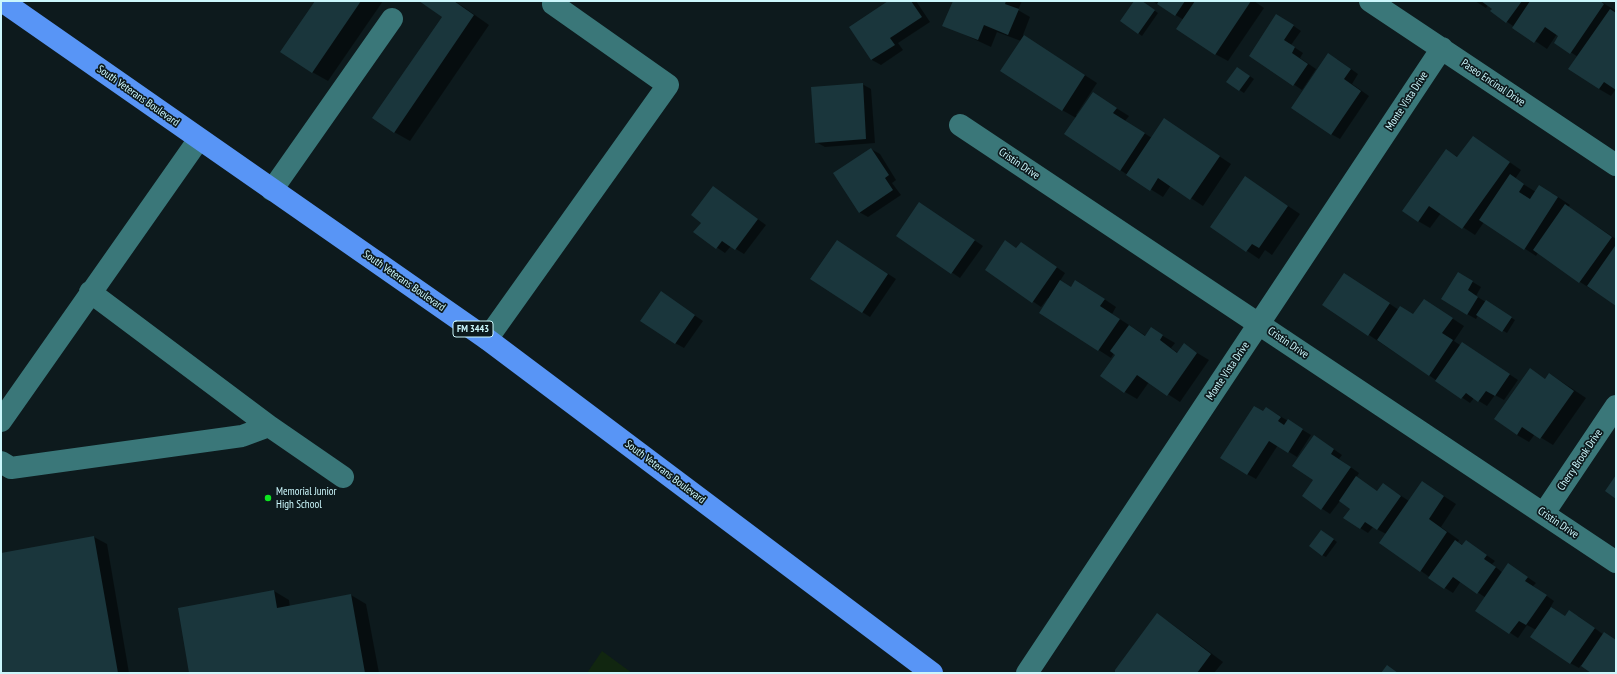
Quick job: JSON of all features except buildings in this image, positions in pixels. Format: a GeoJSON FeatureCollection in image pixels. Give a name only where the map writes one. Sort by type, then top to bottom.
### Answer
{"type":"FeatureCollection","features":[{"type":"Feature","properties":{"kind":"main road","name":"South Veterans Boulevard"},"geometry":{"type":"LineString","coordinates":[[2,1],[487,339],[932,673]]}},
{"type":"Feature","properties":{"kind":"street"},"geometry":{"type":"LineString","coordinates":[[487,339],[668,85],[553,4],[556,1]]}},
{"type":"Feature","properties":{"kind":"street","name":"Paseo Encinal Drive"},"geometry":{"type":"LineString","coordinates":[[1370,1],[1616,164]]}},
{"type":"Feature","properties":{"kind":"street"},"geometry":{"type":"LineString","coordinates":[[272,190],[392,19]]}},
{"type":"Feature","properties":{"kind":"street","name":"Monte Vista Drive"},"geometry":{"type":"LineString","coordinates":[[1027,673],[1442,48]]}},
{"type":"Feature","properties":{"kind":"street","name":"Cristin Drive"},"geometry":{"type":"LineString","coordinates":[[960,125],[1616,562]]}},
{"type":"Feature","properties":{"kind":"street"},"geometry":{"type":"LineString","coordinates":[[1,421],[90,292],[199,139]]}},
{"type":"Feature","properties":{"kind":"street"},"geometry":{"type":"LineString","coordinates":[[90,292],[268,426],[342,477]]}},
{"type":"Feature","properties":{"kind":"street","name":"Cherry Brook Drive"},"geometry":{"type":"LineString","coordinates":[[1544,513],[1616,406]]}},
{"type":"Feature","properties":{"kind":"street"},"geometry":{"type":"LineString","coordinates":[[1,462],[12,468],[242,436],[268,426]]}},
{"type":"Feature","properties":{"kind":"green space"},"geometry":{"type":"Polygon","coordinates":[[[602,651],[632,673],[587,673],[602,651]]]}},
{"type":"Feature","properties":{"kind":"place","name":"Memorial Junior High School"},"geometry":{"type":"Point","coordinates":[268,498]}}]}
